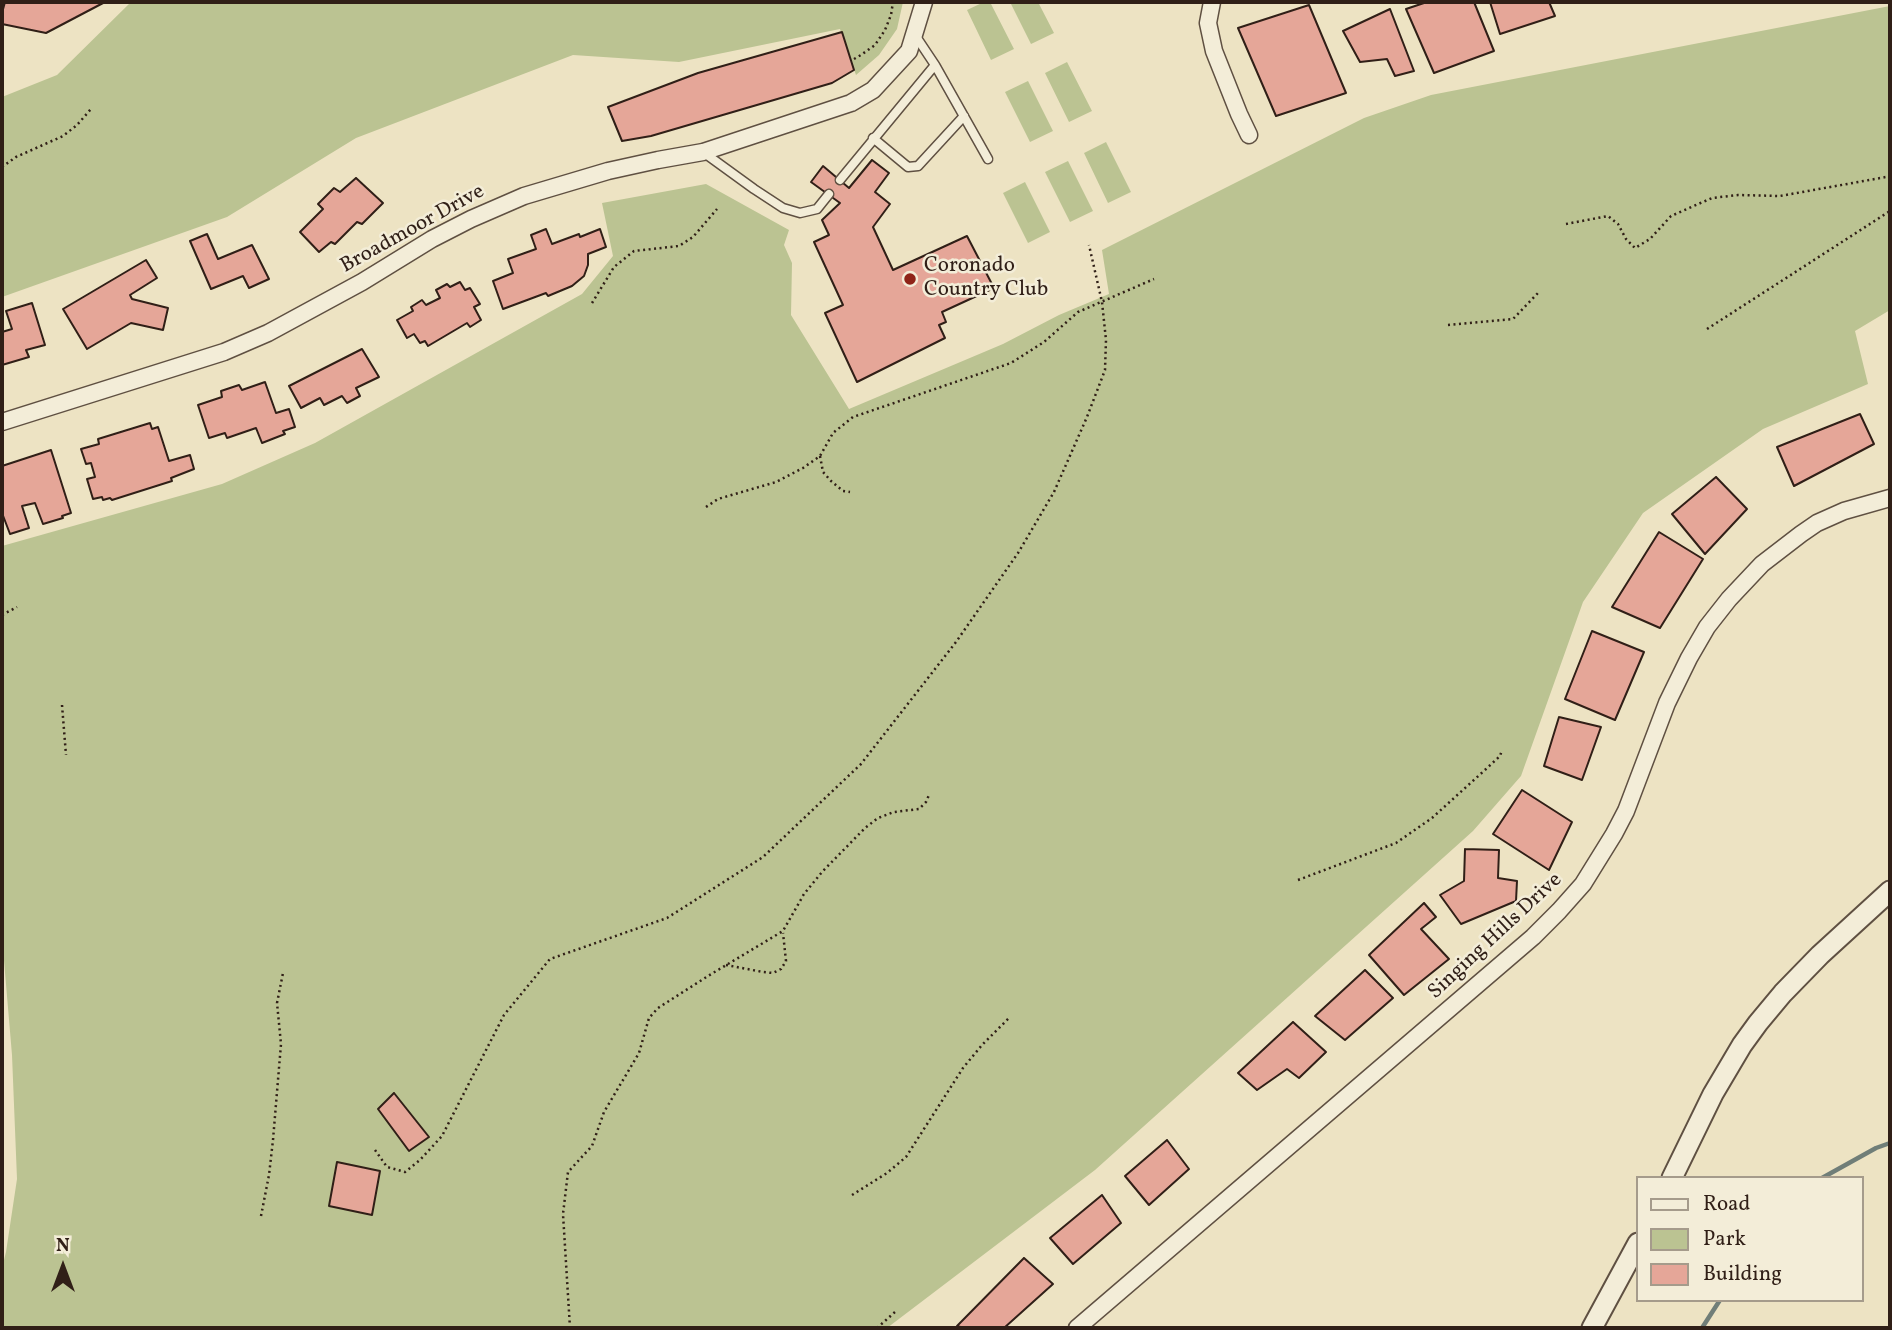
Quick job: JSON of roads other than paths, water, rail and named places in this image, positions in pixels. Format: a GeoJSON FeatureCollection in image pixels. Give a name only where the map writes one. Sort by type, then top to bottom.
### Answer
{"type":"FeatureCollection","features":[{"type":"Feature","properties":{"kind":"street","name":"Broadmoor Drive"},"geometry":{"type":"LineString","coordinates":[[2,422],[224,352],[268,333],[362,282],[432,239],[524,196],[608,171],[703,152],[851,103],[880,83],[909,51],[924,2]]}},
{"type":"Feature","properties":{"kind":"street"},"geometry":{"type":"LineString","coordinates":[[1212,2],[1208,23],[1214,51],[1249,135]]}},
{"type":"Feature","properties":{"kind":"street","name":"Singing Hills Drive"},"geometry":{"type":"LineString","coordinates":[[1077,1328],[1523,946],[1559,911],[1583,884],[1614,834],[1689,658],[1707,627],[1729,599],[1762,564],[1801,534],[1844,511],[1890,498]]}},
{"type":"Feature","properties":{"kind":"street"},"geometry":{"type":"LineString","coordinates":[[1673,1176],[1713,1094],[1758,1023],[1820,955],[1890,891]]}},
{"type":"Feature","properties":{"kind":"street"},"geometry":{"type":"LineString","coordinates":[[1592,1328],[1636,1247]]}},
{"type":"Feature","properties":{"kind":"lane"},"geometry":{"type":"LineString","coordinates":[[915,35],[989,159]]}},
{"type":"Feature","properties":{"kind":"lane"},"geometry":{"type":"LineString","coordinates":[[840,180],[935,65]]}},
{"type":"Feature","properties":{"kind":"lane"},"geometry":{"type":"LineString","coordinates":[[873,138],[908,167],[918,166],[964,116]]}},
{"type":"Feature","properties":{"kind":"lane"},"geometry":{"type":"LineString","coordinates":[[703,152],[783,208],[800,213],[817,209],[829,194]]}},
{"type":"Feature","properties":{"kind":"waterway"},"geometry":{"type":"LineString","coordinates":[[1826,1176],[1890,1143]]}},
{"type":"Feature","properties":{"kind":"waterway"},"geometry":{"type":"LineString","coordinates":[[1702,1328],[1719,1302]]}},
{"type":"Feature","properties":{"kind":"place","name":"Coronado Country Club"},"geometry":{"type":"Point","coordinates":[910,279]}}]}
